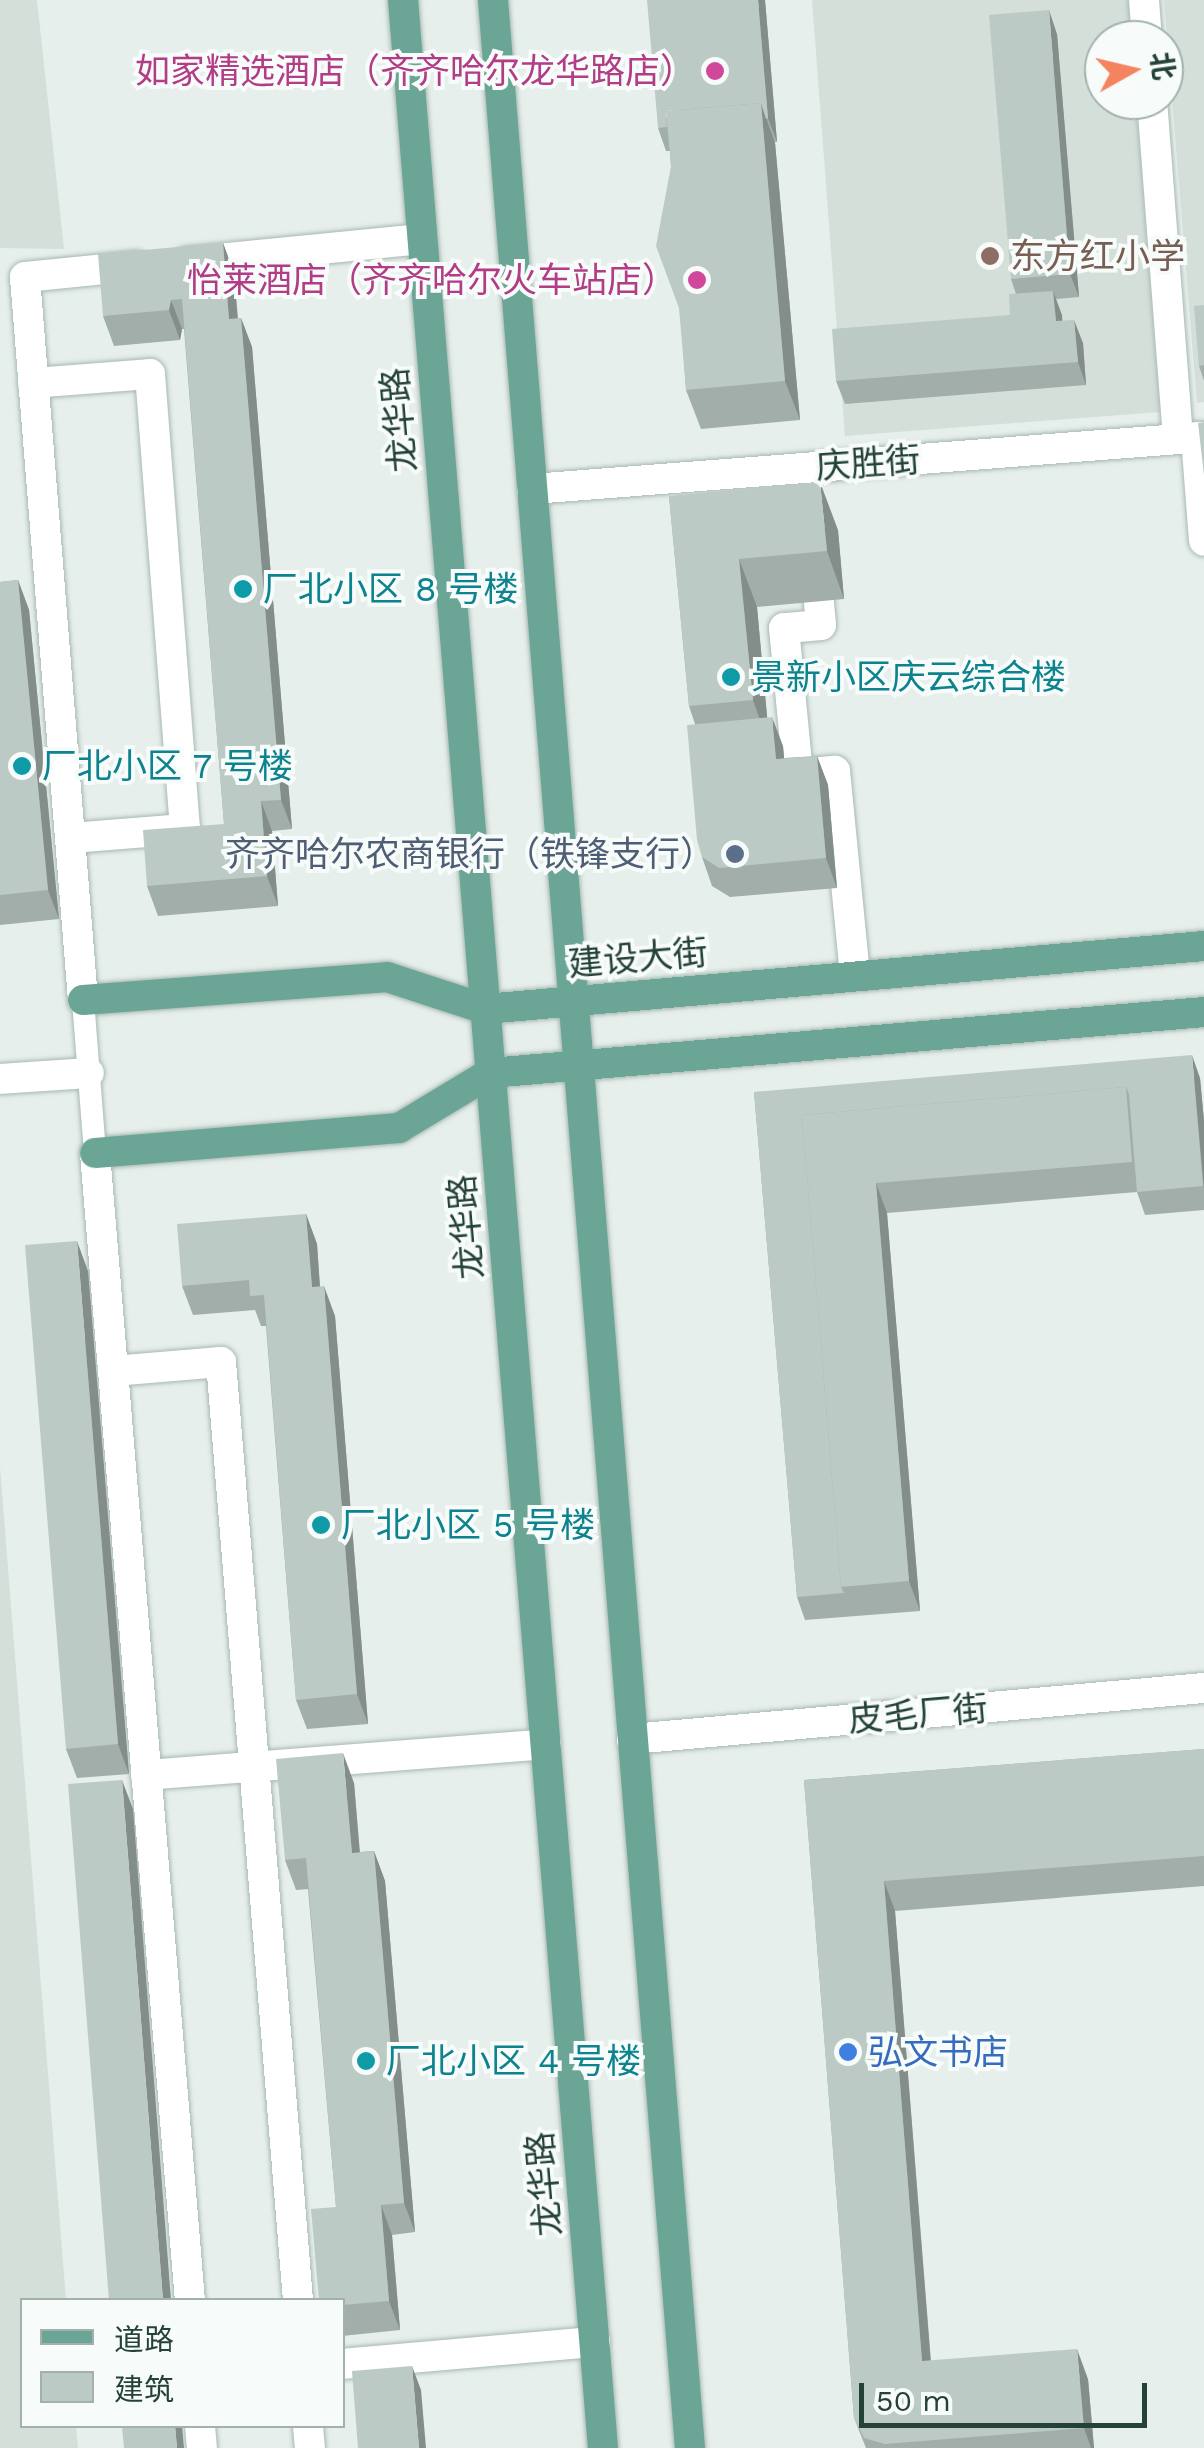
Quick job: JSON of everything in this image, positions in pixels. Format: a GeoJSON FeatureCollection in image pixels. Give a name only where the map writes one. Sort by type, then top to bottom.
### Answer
{"type":"FeatureCollection","features":[{"type":"Feature","properties":{"kind":"main road","name":"龙华路"},"geometry":{"type":"LineString","coordinates":[[402,0],[604,2448]]}},
{"type":"Feature","properties":{"kind":"main road"},"geometry":{"type":"LineString","coordinates":[[493,0],[690,2448]]}},
{"type":"Feature","properties":{"kind":"main road","name":"建设大街"},"geometry":{"type":"LineString","coordinates":[[83,1000],[388,978],[485,1008],[1204,946]]}},
{"type":"Feature","properties":{"kind":"main road"},"geometry":{"type":"LineString","coordinates":[[95,1153],[400,1128],[490,1073],[1204,1012]]}},
{"type":"Feature","properties":{"kind":"street"},"geometry":{"type":"LineString","coordinates":[[1154,120],[1204,541]]}},
{"type":"Feature","properties":{"kind":"street"},"geometry":{"type":"LineString","coordinates":[[83,1000],[25,277],[422,240]]}},
{"type":"Feature","properties":{"kind":"street"},"geometry":{"type":"LineString","coordinates":[[33,384],[150,374],[152,394],[185,828],[70,838]]}},
{"type":"Feature","properties":{"kind":"street","name":"庆胜街"},"geometry":{"type":"LineString","coordinates":[[532,489],[1193,438]]}},
{"type":"Feature","properties":{"kind":"street"},"geometry":{"type":"LineString","coordinates":[[807,468],[821,625],[784,628],[794,738],[798,774],[835,770],[855,976]]}},
{"type":"Feature","properties":{"kind":"street"},"geometry":{"type":"LineString","coordinates":[[0,1079],[89,1072]]}},
{"type":"Feature","properties":{"kind":"street"},"geometry":{"type":"LineString","coordinates":[[95,1153],[190,2298]]}},
{"type":"Feature","properties":{"kind":"street"},"geometry":{"type":"LineString","coordinates":[[113,1370],[221,1362],[298,2298]]}},
{"type":"Feature","properties":{"kind":"street","name":"皮毛厂街"},"geometry":{"type":"LineString","coordinates":[[632,1739],[1204,1688]]}},
{"type":"Feature","properties":{"kind":"street"},"geometry":{"type":"LineString","coordinates":[[146,1775],[546,1744]]}},
{"type":"Feature","properties":{"kind":"street"},"geometry":{"type":"LineString","coordinates":[[345,2364],[595,2342]]}},
{"type":"Feature","properties":{"kind":"lane"},"geometry":{"type":"LineString","coordinates":[[83,1000],[95,1153]]}},
{"type":"Feature","properties":{"kind":"shaded area"},"geometry":{"type":"Polygon","coordinates":[[[0,0],[37,0],[64,249],[0,248],[0,0]]]}},
{"type":"Feature","properties":{"kind":"shaded area","name":"东方红小学"},"geometry":{"type":"Polygon","coordinates":[[[812,0],[1129,0],[1130,20],[1084,20],[1084,120],[1138,120],[1160,412],[845,436],[812,0]]]}},
{"type":"Feature","properties":{"kind":"shaded area"},"geometry":{"type":"Polygon","coordinates":[[[1164,0],[1204,0],[1204,402],[1197,403],[1174,120],[1184,120],[1184,20],[1166,20],[1164,0]]]}},
{"type":"Feature","properties":{"kind":"shaded area"},"geometry":{"type":"Polygon","coordinates":[[[0,1467],[66,2298],[20,2298],[20,2428],[76,2428],[78,2448],[0,2448],[0,1467]]]}},
{"type":"Feature","properties":{"kind":"building","name":"如家精选酒店（齐齐哈尔龙华路店）"},"geometry":{"type":"Polygon","coordinates":[[[647,0],[758,0],[768,118],[761,103],[666,111],[667,127],[658,128],[647,0]]]}},
{"type":"Feature","properties":{"kind":"building","name":"东方红小学"},"geometry":{"type":"Polygon","coordinates":[[[1049,10],[1070,274],[1011,279],[989,15],[1049,10]]]}},
{"type":"Feature","properties":{"kind":"building","name":"怡莱酒店（齐齐哈尔火车站店）"},"geometry":{"type":"Polygon","coordinates":[[[761,103],[785,381],[686,390],[679,308],[656,246],[671,166],[666,111],[761,103]]]}},
{"type":"Feature","properties":{"kind":"building","name":"厂北小区 8 号楼"},"geometry":{"type":"Polygon","coordinates":[[[223,243],[229,319],[241,318],[281,800],[261,801],[267,876],[147,886],[143,830],[224,824],[182,299],[171,300],[169,310],[103,316],[98,254],[223,243]]]}},
{"type":"Feature","properties":{"kind":"building"},"geometry":{"type":"Polygon","coordinates":[[[1053,291],[1056,321],[1074,320],[1078,362],[836,381],[832,329],[1010,315],[1009,294],[1053,291]]]}},
{"type":"Feature","properties":{"kind":"building"},"geometry":{"type":"Polygon","coordinates":[[[1204,305],[1204,365],[1199,366],[1194,306],[1204,305]]]}},
{"type":"Feature","properties":{"kind":"building"},"geometry":{"type":"Polygon","coordinates":[[[1204,422],[1204,475],[1198,423],[1204,422]]]}},
{"type":"Feature","properties":{"kind":"building"},"geometry":{"type":"Polygon","coordinates":[[[820,482],[827,551],[739,559],[753,700],[689,706],[669,496],[820,482]]]}},
{"type":"Feature","properties":{"kind":"building","name":"厂北小区 7 号楼"},"geometry":{"type":"Polygon","coordinates":[[[18,580],[48,890],[0,895],[0,582],[18,580]]]}},
{"type":"Feature","properties":{"kind":"building"},"geometry":{"type":"Polygon","coordinates":[[[772,717],[776,759],[817,756],[826,858],[719,868],[702,857],[697,840],[687,725],[772,717]]]}},
{"type":"Feature","properties":{"kind":"building"},"geometry":{"type":"Polygon","coordinates":[[[1192,1055],[1203,1186],[1137,1192],[1126,1087],[802,1115],[844,1593],[797,1597],[754,1092],[1192,1055]]]}},
{"type":"Feature","properties":{"kind":"building"},"geometry":{"type":"Polygon","coordinates":[[[1126,1087],[1132,1162],[876,1183],[909,1581],[841,1587],[802,1115],[1126,1087]]]}},
{"type":"Feature","properties":{"kind":"building","name":"厂北小区 5 号楼"},"geometry":{"type":"Polygon","coordinates":[[[306,1214],[312,1287],[324,1286],[357,1694],[296,1700],[264,1295],[250,1296],[249,1280],[182,1286],[177,1224],[306,1214]]]}},
{"type":"Feature","properties":{"kind":"building"},"geometry":{"type":"Polygon","coordinates":[[[77,1241],[118,1744],[66,1749],[25,1245],[77,1241]]]}},
{"type":"Feature","properties":{"kind":"building"},"geometry":{"type":"Polygon","coordinates":[[[1204,1749],[1204,1856],[884,1881],[922,2361],[1077,2349],[1084,2428],[885,2444],[864,2438],[854,2418],[804,1780],[1204,1749]]]}},
{"type":"Feature","properties":{"kind":"building","name":"厂北小区 4 号楼"},"geometry":{"type":"Polygon","coordinates":[[[343,1753],[352,1853],[374,1851],[404,2203],[381,2205],[389,2301],[345,2305],[345,2298],[319,2298],[311,2209],[336,2207],[306,1858],[285,1860],[276,1759],[343,1753]]]}},
{"type":"Feature","properties":{"kind":"building"},"geometry":{"type":"Polygon","coordinates":[[[122,1780],[163,2298],[109,2298],[68,1784],[122,1780]]]}},
{"type":"Feature","properties":{"kind":"building"},"geometry":{"type":"Polygon","coordinates":[[[412,2366],[419,2448],[358,2448],[352,2371],[412,2366]]]}},
{"type":"Feature","properties":{"kind":"building"},"geometry":{"type":"Polygon","coordinates":[[[122,2428],[175,2428],[177,2448],[124,2448],[122,2428]]]}},
{"type":"Feature","properties":{"kind":"place","name":"如家精选酒店（齐齐哈尔龙华路店）"},"geometry":{"type":"Point","coordinates":[715,71]}},
{"type":"Feature","properties":{"kind":"place","name":"东方红小学"},"geometry":{"type":"Point","coordinates":[990,256]}},
{"type":"Feature","properties":{"kind":"place","name":"怡莱酒店（齐齐哈尔火车站店）"},"geometry":{"type":"Point","coordinates":[697,280]}},
{"type":"Feature","properties":{"kind":"place","name":"厂北小区 8 号楼"},"geometry":{"type":"Point","coordinates":[243,589]}},
{"type":"Feature","properties":{"kind":"place","name":"景新小区庆云综合楼"},"geometry":{"type":"Point","coordinates":[731,677]}},
{"type":"Feature","properties":{"kind":"place","name":"厂北小区 7 号楼"},"geometry":{"type":"Point","coordinates":[22,766]}},
{"type":"Feature","properties":{"kind":"place","name":"齐齐哈尔农商银行（铁锋支行）"},"geometry":{"type":"Point","coordinates":[735,854]}},
{"type":"Feature","properties":{"kind":"place","name":"厂北小区 5 号楼"},"geometry":{"type":"Point","coordinates":[321,1525]}},
{"type":"Feature","properties":{"kind":"place","name":"弘文书店"},"geometry":{"type":"Point","coordinates":[848,2052]}},
{"type":"Feature","properties":{"kind":"place","name":"厂北小区 4 号楼"},"geometry":{"type":"Point","coordinates":[366,2061]}}]}
